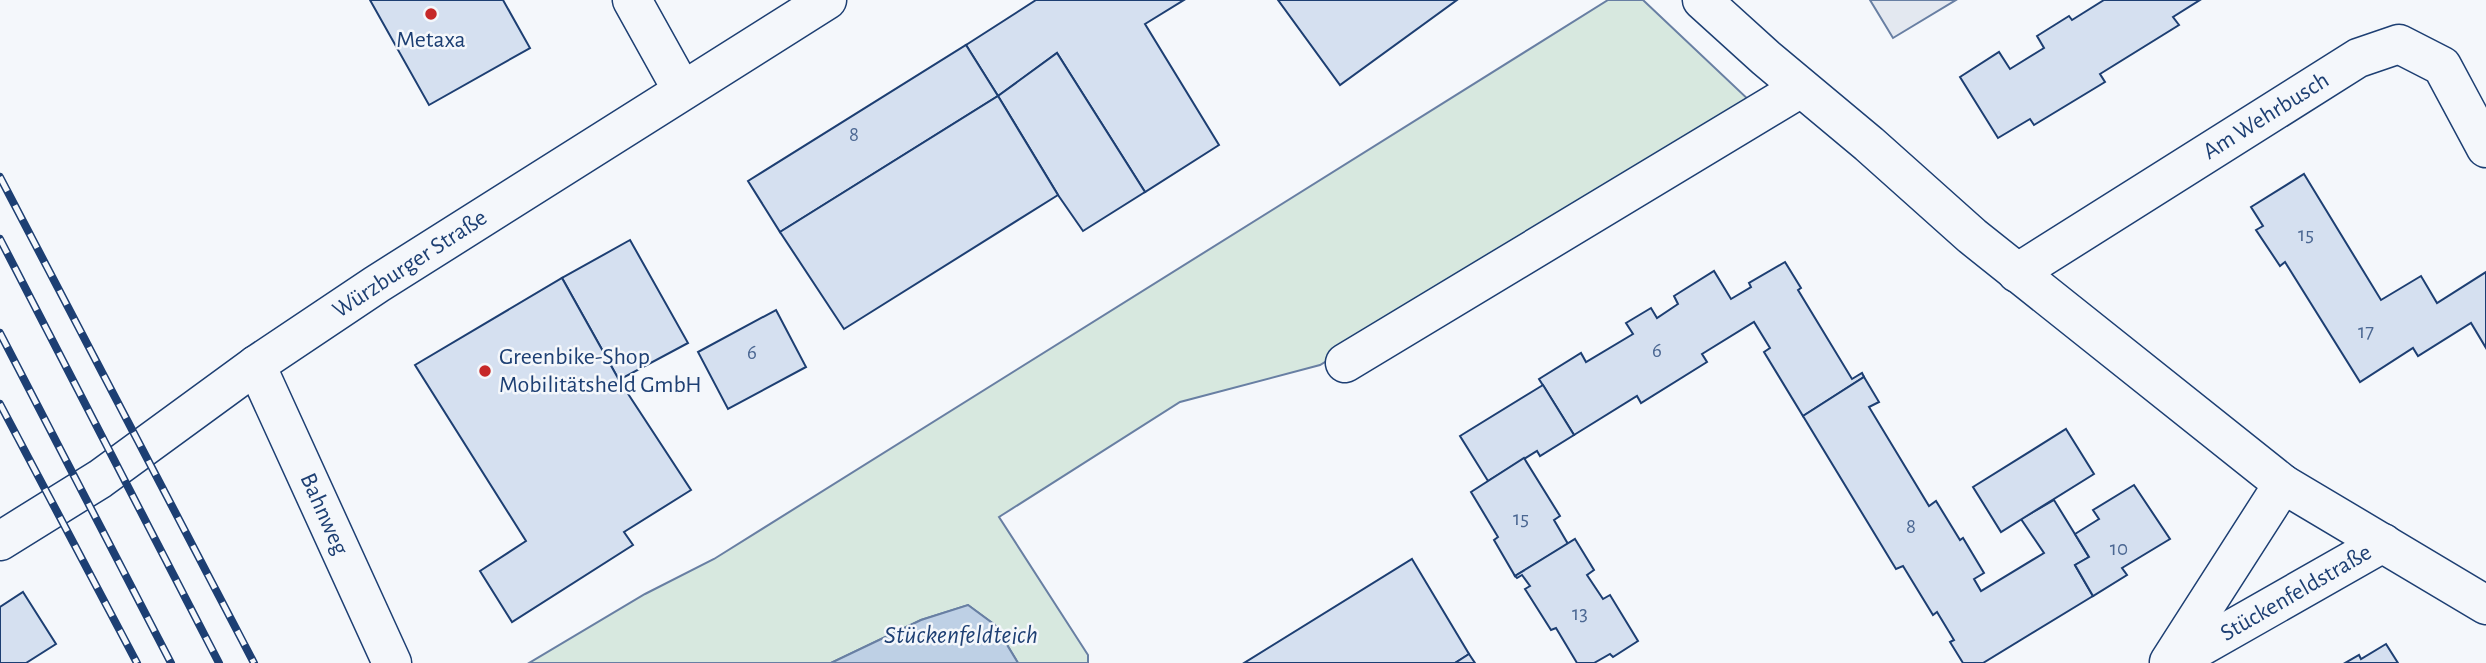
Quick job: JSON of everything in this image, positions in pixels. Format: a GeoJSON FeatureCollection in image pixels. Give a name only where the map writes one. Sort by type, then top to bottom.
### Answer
{"type":"FeatureCollection","features":[{"type":"Feature","properties":{"kind":"street"},"geometry":{"type":"LineString","coordinates":[[632,0],[682,90]]}},
{"type":"Feature","properties":{"kind":"street","name":"Würzburger Straße"},"geometry":{"type":"LineString","coordinates":[[0,541],[100,479],[256,365],[377,284],[827,0]]}},
{"type":"Feature","properties":{"kind":"street"},"geometry":{"type":"LineString","coordinates":[[1702,0],[2017,273],[2283,484],[2486,605]]}},
{"type":"Feature","properties":{"kind":"street","name":"Am Wehrbusch"},"geometry":{"type":"LineString","coordinates":[[2017,273],[2358,58],[2399,44],[2442,66],[2486,148]]}},
{"type":"Feature","properties":{"kind":"street"},"geometry":{"type":"LineString","coordinates":[[1345,363],[1801,88]]}},
{"type":"Feature","properties":{"kind":"street","name":"Bahnweg"},"geometry":{"type":"LineString","coordinates":[[256,365],[392,663]]}},
{"type":"Feature","properties":{"kind":"street","name":"Stückenfeldstraße"},"geometry":{"type":"LineString","coordinates":[[2170,663],[2283,484]]}},
{"type":"Feature","properties":{"kind":"street","name":"Stückenfeldstraße"},"geometry":{"type":"LineString","coordinates":[[2170,663],[2383,543]]}},
{"type":"Feature","properties":{"kind":"shaded area"},"geometry":{"type":"Polygon","coordinates":[[[1608,0],[1643,0],[1751,102],[1320,365],[1180,402],[999,517],[1088,655],[1088,663],[1018,663],[995,625],[968,605],[921,620],[831,663],[529,663],[645,594],[714,559],[1608,0]]]}},
{"type":"Feature","properties":{"kind":"shaded area"},"geometry":{"type":"Polygon","coordinates":[[[1870,0],[1956,0],[1893,38],[1870,0]]]}},
{"type":"Feature","properties":{"kind":"water","name":"Stückenfeldteich"},"geometry":{"type":"Polygon","coordinates":[[[968,605],[995,625],[1018,663],[831,663],[921,620],[968,605]]]}},
{"type":"Feature","properties":{"kind":"building"},"geometry":{"type":"Polygon","coordinates":[[[370,0],[503,0],[530,48],[429,105],[370,0]]]}},
{"type":"Feature","properties":{"kind":"building"},"geometry":{"type":"Polygon","coordinates":[[[1036,0],[1184,0],[1145,24],[1219,145],[1145,192],[1057,53],[998,96],[966,45],[1036,0]]]}},
{"type":"Feature","properties":{"kind":"building"},"geometry":{"type":"Polygon","coordinates":[[[1278,0],[1457,0],[1340,85],[1278,0]]]}},
{"type":"Feature","properties":{"kind":"building"},"geometry":{"type":"Polygon","coordinates":[[[2104,0],[2200,0],[2173,17],[2179,25],[2100,74],[2105,82],[2034,125],[2030,119],[1998,138],[1960,77],[1999,52],[2010,69],[2044,48],[2037,36],[2069,16],[2072,20],[2104,0]]]}},
{"type":"Feature","properties":{"kind":"building"},"geometry":{"type":"Polygon","coordinates":[[[966,45],[998,96],[780,232],[748,181],[966,45]]]}},
{"type":"Feature","properties":{"kind":"building"},"geometry":{"type":"Polygon","coordinates":[[[1057,53],[1145,192],[1083,231],[998,96],[1057,53]]]}},
{"type":"Feature","properties":{"kind":"building"},"geometry":{"type":"Polygon","coordinates":[[[998,96],[1058,195],[844,329],[780,232],[998,96]]]}},
{"type":"Feature","properties":{"kind":"building"},"geometry":{"type":"Polygon","coordinates":[[[2304,174],[2381,300],[2421,276],[2437,303],[2486,272],[2486,348],[2471,323],[2418,356],[2413,348],[2360,382],[2285,262],[2280,266],[2256,230],[2263,226],[2251,207],[2304,174]]]}},
{"type":"Feature","properties":{"kind":"building"},"geometry":{"type":"Polygon","coordinates":[[[630,240],[688,343],[619,380],[562,278],[630,240]]]}},
{"type":"Feature","properties":{"kind":"building"},"geometry":{"type":"Polygon","coordinates":[[[1785,262],[1801,288],[1798,290],[1852,379],[1862,373],[1864,377],[1803,416],[1764,352],[1770,348],[1754,322],[1702,354],[1707,362],[1641,403],[1637,396],[1574,435],[1539,379],[1581,353],[1586,362],[1633,334],[1626,323],[1651,308],[1657,318],[1678,304],[1674,296],[1714,271],[1731,299],[1751,287],[1749,283],[1785,262]]]}},
{"type":"Feature","properties":{"kind":"building"},"geometry":{"type":"Polygon","coordinates":[[[562,278],[619,380],[691,490],[624,532],[633,545],[512,622],[480,571],[526,541],[415,365],[562,278]]]}},
{"type":"Feature","properties":{"kind":"building"},"geometry":{"type":"Polygon","coordinates":[[[776,310],[806,367],[728,409],[698,352],[776,310]]]}},
{"type":"Feature","properties":{"kind":"building"},"geometry":{"type":"Polygon","coordinates":[[[1864,377],[1879,402],[1869,407],[1929,506],[1936,501],[1984,573],[1974,579],[1981,591],[2044,553],[2021,519],[2054,500],[2089,557],[2075,565],[2093,596],[1983,663],[1963,663],[1950,642],[1954,640],[1937,612],[1933,615],[1903,566],[1896,569],[1803,416],[1864,377]]]}},
{"type":"Feature","properties":{"kind":"building"},"geometry":{"type":"Polygon","coordinates":[[[1543,385],[1574,435],[1540,456],[1537,451],[1488,481],[1460,436],[1543,385]]]}},
{"type":"Feature","properties":{"kind":"building"},"geometry":{"type":"Polygon","coordinates":[[[2066,429],[2094,474],[2001,532],[1973,487],[2066,429]]]}},
{"type":"Feature","properties":{"kind":"building"},"geometry":{"type":"Polygon","coordinates":[[[1524,458],[1560,516],[1554,520],[1568,544],[1515,576],[1494,540],[1498,537],[1471,492],[1524,458]]]}},
{"type":"Feature","properties":{"kind":"building"},"geometry":{"type":"Polygon","coordinates":[[[2134,485],[2170,539],[2122,568],[2127,575],[2093,596],[2075,565],[2089,557],[2075,534],[2099,519],[2093,510],[2134,485]]]}},
{"type":"Feature","properties":{"kind":"building"},"geometry":{"type":"Polygon","coordinates":[[[1575,539],[1594,570],[1587,575],[1603,599],[1610,595],[1638,641],[1613,657],[1610,654],[1594,663],[1577,663],[1556,628],[1551,630],[1525,589],[1530,586],[1522,575],[1517,578],[1515,576],[1575,539]]]}},
{"type":"Feature","properties":{"kind":"building"},"geometry":{"type":"Polygon","coordinates":[[[1412,559],[1469,654],[1455,663],[1244,663],[1412,559]]]}},
{"type":"Feature","properties":{"kind":"building"},"geometry":{"type":"Polygon","coordinates":[[[23,592],[56,644],[26,663],[0,663],[0,607],[23,592]]]}},
{"type":"Feature","properties":{"kind":"building"},"geometry":{"type":"Polygon","coordinates":[[[2386,644],[2398,663],[2345,663],[2359,655],[2361,659],[2386,644]]]}},
{"type":"Feature","properties":{"kind":"building"},"geometry":{"type":"Polygon","coordinates":[[[1469,654],[1475,663],[1455,663],[1469,654]]]}},
{"type":"Feature","properties":{"kind":"railway"},"geometry":{"type":"LineString","coordinates":[[0,177],[254,663]]}},
{"type":"Feature","properties":{"kind":"railway"},"geometry":{"type":"LineString","coordinates":[[0,239],[219,663]]}},
{"type":"Feature","properties":{"kind":"railway"},"geometry":{"type":"LineString","coordinates":[[0,333],[171,663]]}},
{"type":"Feature","properties":{"kind":"railway"},"geometry":{"type":"LineString","coordinates":[[0,404],[137,663]]}},
{"type":"Feature","properties":{"kind":"place","name":"Metaxa"},"geometry":{"type":"Point","coordinates":[431,14]}},
{"type":"Feature","properties":{"kind":"place","name":"Greenbike-Shop Mobilitätsheld GmbH"},"geometry":{"type":"Point","coordinates":[485,371]}}]}
